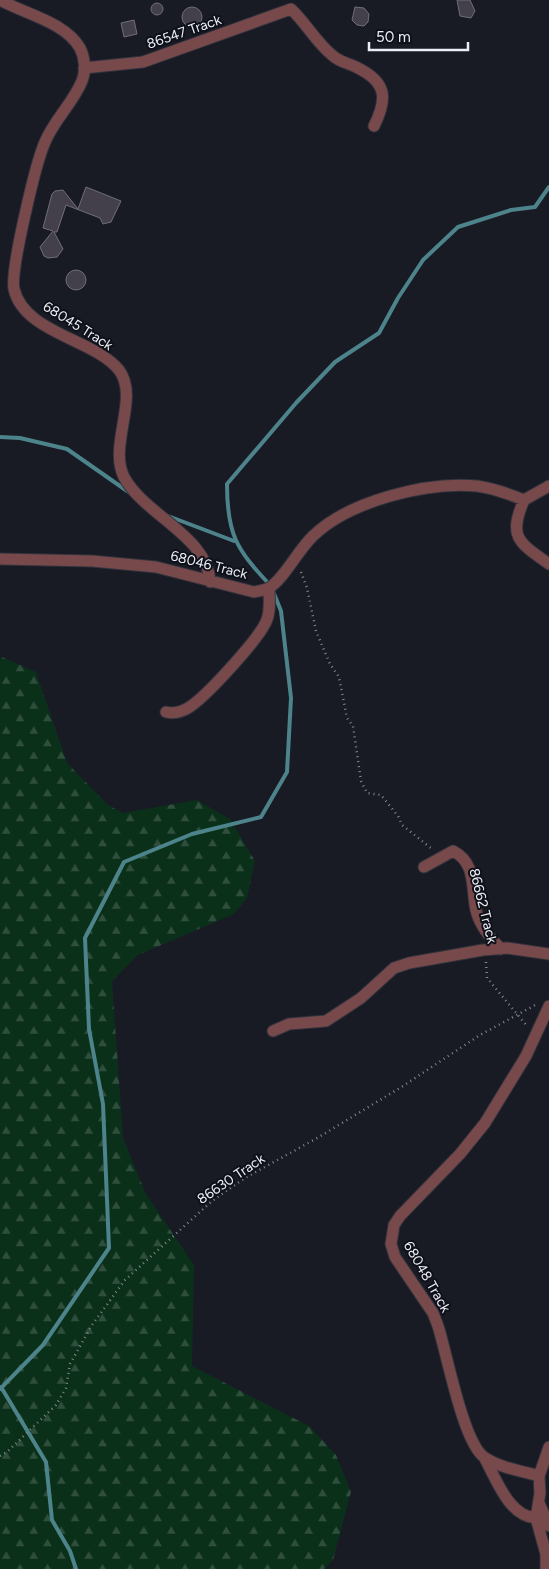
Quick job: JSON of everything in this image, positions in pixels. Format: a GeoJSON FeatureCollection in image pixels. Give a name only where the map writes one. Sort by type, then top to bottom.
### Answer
{"type":"FeatureCollection","features":[{"type":"Feature","properties":{"kind":"street"},"geometry":{"type":"LineString","coordinates":[[0,0],[52,25],[70,37],[80,49],[84,68]]}},
{"type":"Feature","properties":{"kind":"street","name":"86547 Track"},"geometry":{"type":"LineString","coordinates":[[84,68],[143,62],[290,9],[302,19],[330,54],[372,77],[379,86],[384,100],[382,110],[374,126]]}},
{"type":"Feature","properties":{"kind":"street","name":"68045 Track"},"geometry":{"type":"LineString","coordinates":[[84,68],[78,88],[44,144],[15,260],[14,291],[28,312],[57,333],[103,358],[119,371],[126,393],[124,420],[119,442],[120,468],[126,479],[149,505],[204,557],[210,570],[210,582]]}},
{"type":"Feature","properties":{"kind":"street"},"geometry":{"type":"LineString","coordinates":[[166,712],[173,714],[189,708],[203,696],[258,635],[269,613],[269,588],[284,573],[300,549],[315,534],[340,517],[402,493],[443,486],[466,485],[491,489],[524,500]]}},
{"type":"Feature","properties":{"kind":"street"},"geometry":{"type":"LineString","coordinates":[[549,486],[524,500],[516,523],[516,532],[523,544],[549,564]]}},
{"type":"Feature","properties":{"kind":"street","name":"68046 Track"},"geometry":{"type":"LineString","coordinates":[[0,559],[92,560],[156,568],[254,592],[269,588]]}},
{"type":"Feature","properties":{"kind":"street"},"geometry":{"type":"LineString","coordinates":[[424,866],[440,856],[453,851],[459,854],[470,869],[474,883],[478,917],[501,949]]}},
{"type":"Feature","properties":{"kind":"street"},"geometry":{"type":"LineString","coordinates":[[273,1031],[289,1024],[326,1021],[354,1004],[394,968],[483,950],[501,949],[549,954]]}},
{"type":"Feature","properties":{"kind":"street","name":"68048 Track"},"geometry":{"type":"LineString","coordinates":[[536,1518],[527,1518],[512,1507],[484,1457],[476,1448],[468,1432],[433,1313],[395,1257],[391,1244],[391,1234],[400,1216],[460,1154],[484,1123],[535,1039],[545,1004]]}},
{"type":"Feature","properties":{"kind":"street"},"geometry":{"type":"LineString","coordinates":[[546,1569],[546,1554],[536,1518],[539,1503],[539,1476],[549,1447]]}},
{"type":"Feature","properties":{"kind":"street"},"geometry":{"type":"LineString","coordinates":[[484,1457],[518,1471],[539,1476]]}},
{"type":"Feature","properties":{"kind":"street"},"geometry":{"type":"LineString","coordinates":[[539,1503],[549,1526]]}},
{"type":"Feature","properties":{"kind":"path"},"geometry":{"type":"LineString","coordinates":[[292,562],[300,568],[307,588],[316,631],[330,664],[339,677],[347,718],[353,726],[361,781],[367,793],[381,795],[398,816],[402,825],[412,835],[421,838],[440,856]]}},
{"type":"Feature","properties":{"kind":"path","name":"86662 Track"},"geometry":{"type":"LineString","coordinates":[[483,950],[487,978],[518,1014],[535,1039]]}},
{"type":"Feature","properties":{"kind":"path","name":"86630 Track"},"geometry":{"type":"LineString","coordinates":[[0,1456],[30,1431],[56,1405],[66,1388],[70,1364],[92,1325],[125,1280],[212,1201],[245,1178],[319,1138],[403,1086],[480,1035],[518,1014],[545,1004]]}},
{"type":"Feature","properties":{"kind":"green space"},"geometry":{"type":"Polygon","coordinates":[[[2,657],[36,672],[67,763],[108,805],[123,813],[197,800],[230,819],[255,861],[247,898],[234,914],[138,955],[112,981],[123,1138],[146,1194],[194,1265],[192,1366],[309,1426],[336,1455],[351,1492],[333,1560],[324,1569],[0,1569],[0,659],[2,657]]]}},
{"type":"Feature","properties":{"kind":"building"},"geometry":{"type":"Polygon","coordinates":[[[457,0],[470,0],[475,11],[471,18],[460,16],[457,0]]]}},
{"type":"Feature","properties":{"kind":"building"},"geometry":{"type":"Polygon","coordinates":[[[159,3],[162,4],[162,14],[155,15],[152,14],[151,7],[152,4],[159,3]]]}},
{"type":"Feature","properties":{"kind":"building"},"geometry":{"type":"Polygon","coordinates":[[[192,7],[199,10],[202,17],[199,24],[192,27],[185,24],[182,17],[185,10],[192,7]]]}},
{"type":"Feature","properties":{"kind":"building"},"geometry":{"type":"Polygon","coordinates":[[[355,7],[364,8],[369,14],[368,22],[364,26],[357,25],[352,20],[355,7]]]}},
{"type":"Feature","properties":{"kind":"building"},"geometry":{"type":"Polygon","coordinates":[[[134,20],[137,34],[124,37],[121,23],[134,20]]]}},
{"type":"Feature","properties":{"kind":"building"},"geometry":{"type":"Polygon","coordinates":[[[86,187],[121,201],[111,222],[103,224],[100,218],[66,205],[57,232],[54,232],[63,249],[57,257],[48,258],[44,256],[40,247],[53,231],[43,228],[52,194],[55,191],[63,190],[78,209],[86,187]]]}},
{"type":"Feature","properties":{"kind":"building"},"geometry":{"type":"Polygon","coordinates":[[[72,270],[80,270],[86,276],[86,284],[80,290],[72,290],[66,284],[66,276],[72,270]]]}},
{"type":"Feature","properties":{"kind":"waterway"},"geometry":{"type":"LineString","coordinates":[[270,585],[249,561],[236,540],[229,516],[227,484],[296,403],[335,362],[379,333],[398,298],[423,260],[458,227],[511,210],[535,207],[549,187]]}},
{"type":"Feature","properties":{"kind":"waterway"},"geometry":{"type":"LineString","coordinates":[[0,437],[20,438],[67,449],[130,493]]}},
{"type":"Feature","properties":{"kind":"waterway"},"geometry":{"type":"LineString","coordinates":[[168,516],[234,541]]}},
{"type":"Feature","properties":{"kind":"waterway"},"geometry":{"type":"LineString","coordinates":[[0,1389],[43,1345],[109,1248],[103,1104],[89,1029],[85,938],[124,862],[192,834],[261,817],[287,772],[291,698],[281,611],[273,591]]}},
{"type":"Feature","properties":{"kind":"waterway"},"geometry":{"type":"LineString","coordinates":[[1,1387],[46,1462],[52,1520],[70,1551],[76,1569]]}}]}
